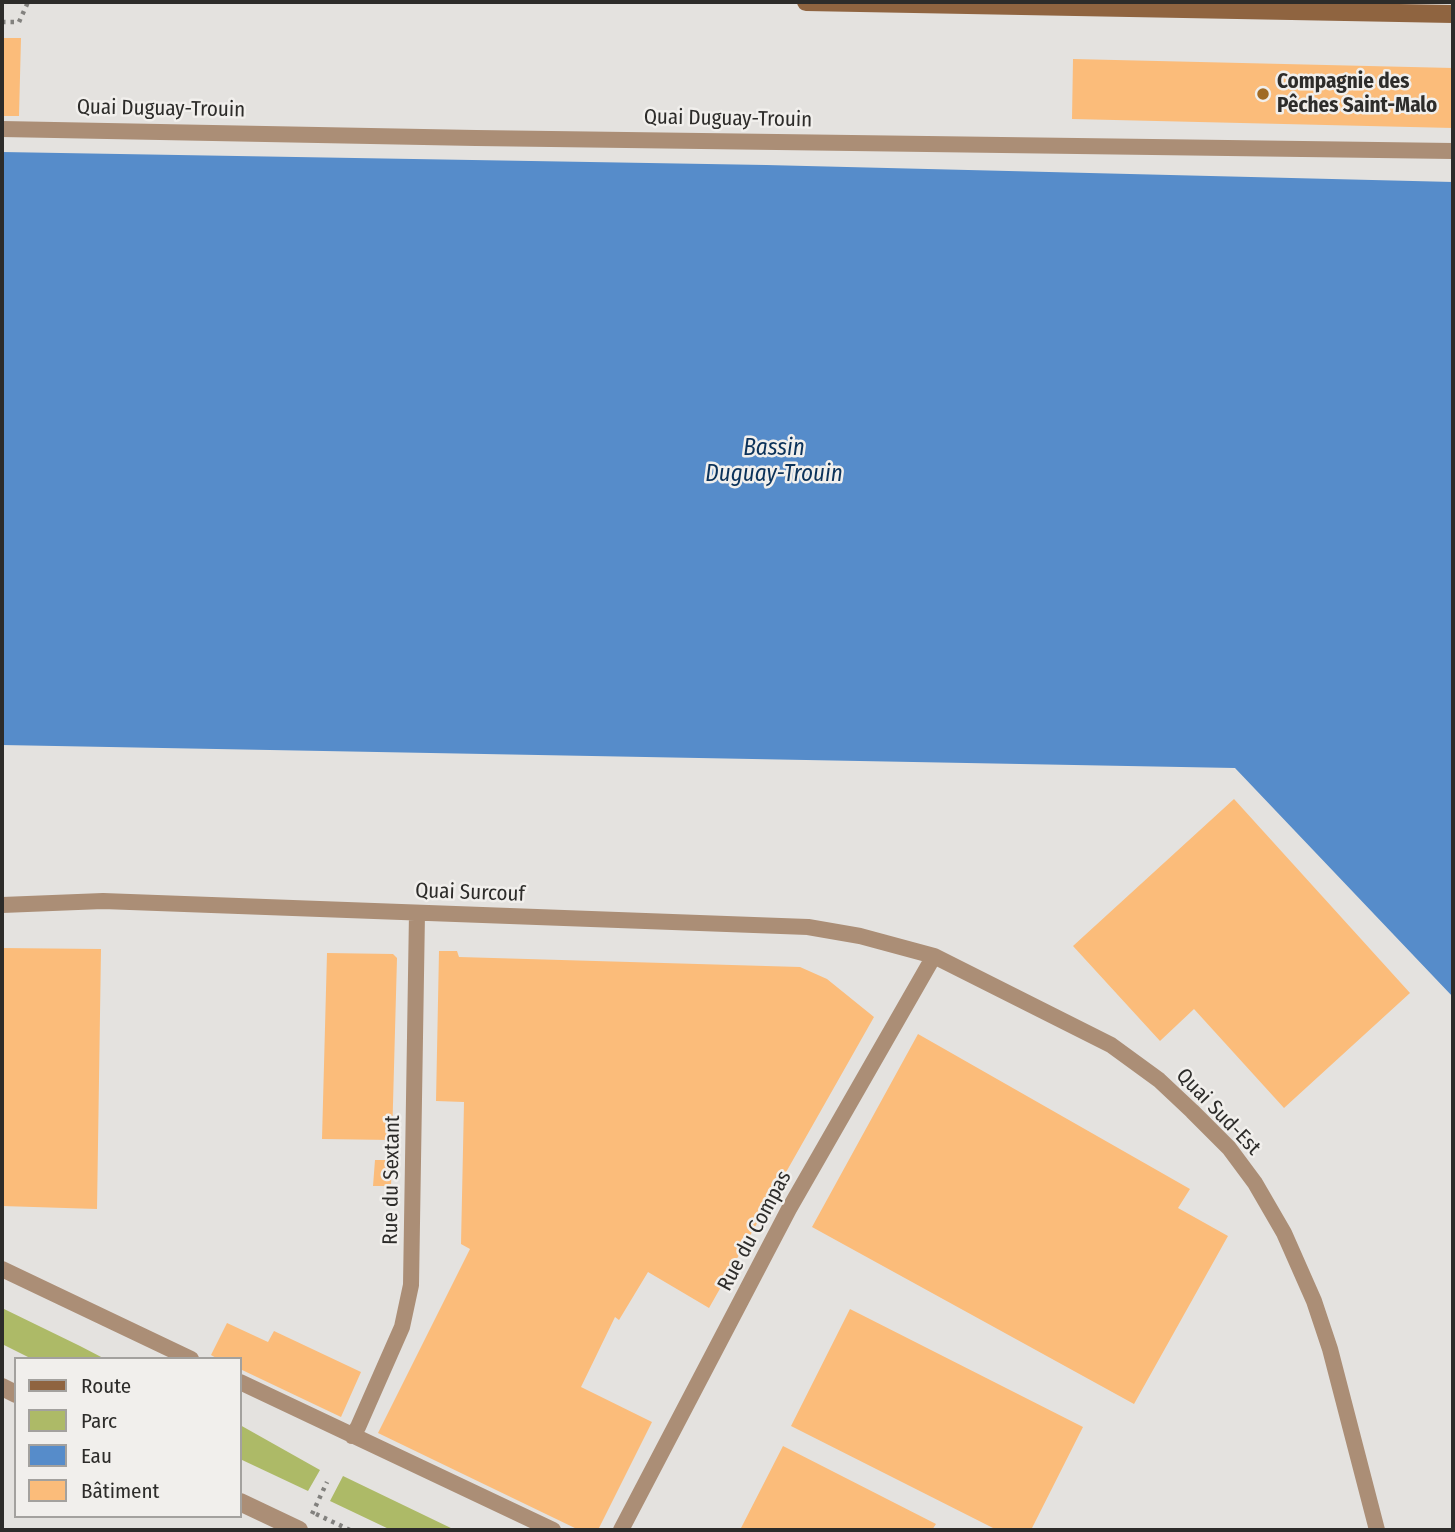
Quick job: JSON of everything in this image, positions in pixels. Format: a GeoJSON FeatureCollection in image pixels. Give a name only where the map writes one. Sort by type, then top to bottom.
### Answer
{"type":"FeatureCollection","features":[{"type":"Feature","properties":{"kind":"main road"},"geometry":{"type":"LineString","coordinates":[[806,2],[1453,14]]}},
{"type":"Feature","properties":{"kind":"street"},"geometry":{"type":"LineString","coordinates":[[242,1503],[304,1526]]}},
{"type":"Feature","properties":{"kind":"lane","name":"Quai Duguay-Trouin"},"geometry":{"type":"LineString","coordinates":[[2,129],[1453,151]]}},
{"type":"Feature","properties":{"kind":"lane","name":"Quai Surcouf"},"geometry":{"type":"LineString","coordinates":[[2,905],[103,901],[808,927],[860,936],[934,956]]}},
{"type":"Feature","properties":{"kind":"lane","name":"Rue du Sextant"},"geometry":{"type":"LineString","coordinates":[[352,1436],[402,1327],[411,1286],[417,912]]}},
{"type":"Feature","properties":{"kind":"lane","name":"Rue du Compas"},"geometry":{"type":"LineString","coordinates":[[621,1530],[789,1209],[934,956]]}},
{"type":"Feature","properties":{"kind":"lane","name":"Quai Sud-Est"},"geometry":{"type":"LineString","coordinates":[[934,956],[1111,1045],[1159,1080],[1242,1165],[1284,1233],[1314,1301],[1330,1349],[1377,1530]]}},
{"type":"Feature","properties":{"kind":"lane"},"geometry":{"type":"LineString","coordinates":[[2,1269],[187,1357]]}},
{"type":"Feature","properties":{"kind":"lane"},"geometry":{"type":"LineString","coordinates":[[242,1383],[553,1530]]}},
{"type":"Feature","properties":{"kind":"path"},"geometry":{"type":"LineString","coordinates":[[2,22],[19,22],[28,2]]}},
{"type":"Feature","properties":{"kind":"path"},"geometry":{"type":"LineString","coordinates":[[304,1526],[327,1482]]}},
{"type":"Feature","properties":{"kind":"green space"},"geometry":{"type":"Polygon","coordinates":[[[2,1308],[101,1357],[28,1357],[2,1344],[2,1308]]]}},
{"type":"Feature","properties":{"kind":"green space"},"geometry":{"type":"Polygon","coordinates":[[[242,1426],[320,1470],[308,1491],[242,1460],[242,1426]]]}},
{"type":"Feature","properties":{"kind":"green space"},"geometry":{"type":"Polygon","coordinates":[[[343,1476],[455,1530],[391,1530],[330,1501],[343,1476]]]}},
{"type":"Feature","properties":{"kind":"water","name":"Bassin Duguay-Trouin"},"geometry":{"type":"Polygon","coordinates":[[[2,152],[766,165],[1453,182],[1453,997],[1235,768],[2,745],[2,152]]]}},
{"type":"Feature","properties":{"kind":"building"},"geometry":{"type":"Polygon","coordinates":[[[2,38],[21,38],[19,116],[2,116],[2,38]]]}},
{"type":"Feature","properties":{"kind":"building","name":"Compagnie des Pêches Saint-Malo"},"geometry":{"type":"Polygon","coordinates":[[[1073,59],[1453,68],[1453,128],[1072,119],[1073,59]]]}},
{"type":"Feature","properties":{"kind":"building"},"geometry":{"type":"Polygon","coordinates":[[[1234,799],[1410,993],[1284,1108],[1194,1009],[1160,1041],[1073,946],[1234,799]]]}},
{"type":"Feature","properties":{"kind":"building"},"geometry":{"type":"Polygon","coordinates":[[[2,948],[101,949],[97,1209],[2,1206],[2,948]]]}},
{"type":"Feature","properties":{"kind":"building"},"geometry":{"type":"Polygon","coordinates":[[[439,951],[457,951],[459,957],[800,967],[827,979],[874,1017],[709,1308],[648,1272],[619,1320],[615,1317],[581,1387],[652,1422],[598,1530],[579,1530],[378,1433],[470,1249],[461,1244],[464,1102],[436,1101],[439,951]]]}},
{"type":"Feature","properties":{"kind":"building"},"geometry":{"type":"Polygon","coordinates":[[[327,953],[393,954],[397,958],[392,1140],[322,1139],[327,953]]]}},
{"type":"Feature","properties":{"kind":"building"},"geometry":{"type":"Polygon","coordinates":[[[918,1034],[1190,1189],[1178,1208],[1228,1236],[1134,1404],[812,1227],[918,1034]]]}},
{"type":"Feature","properties":{"kind":"building"},"geometry":{"type":"Polygon","coordinates":[[[375,1160],[392,1160],[391,1186],[373,1186],[375,1160]]]}},
{"type":"Feature","properties":{"kind":"building"},"geometry":{"type":"Polygon","coordinates":[[[850,1309],[1083,1427],[1031,1530],[997,1530],[791,1426],[850,1309]]]}},
{"type":"Feature","properties":{"kind":"building"},"geometry":{"type":"Polygon","coordinates":[[[227,1323],[268,1342],[274,1331],[361,1372],[341,1417],[242,1370],[242,1357],[211,1355],[227,1323]]]}},
{"type":"Feature","properties":{"kind":"building"},"geometry":{"type":"Polygon","coordinates":[[[783,1446],[936,1524],[932,1530],[740,1530],[783,1446]]]}},
{"type":"Feature","properties":{"kind":"place","name":"Compagnie des Pêches Saint-Malo"},"geometry":{"type":"Point","coordinates":[1263,94]}}]}
